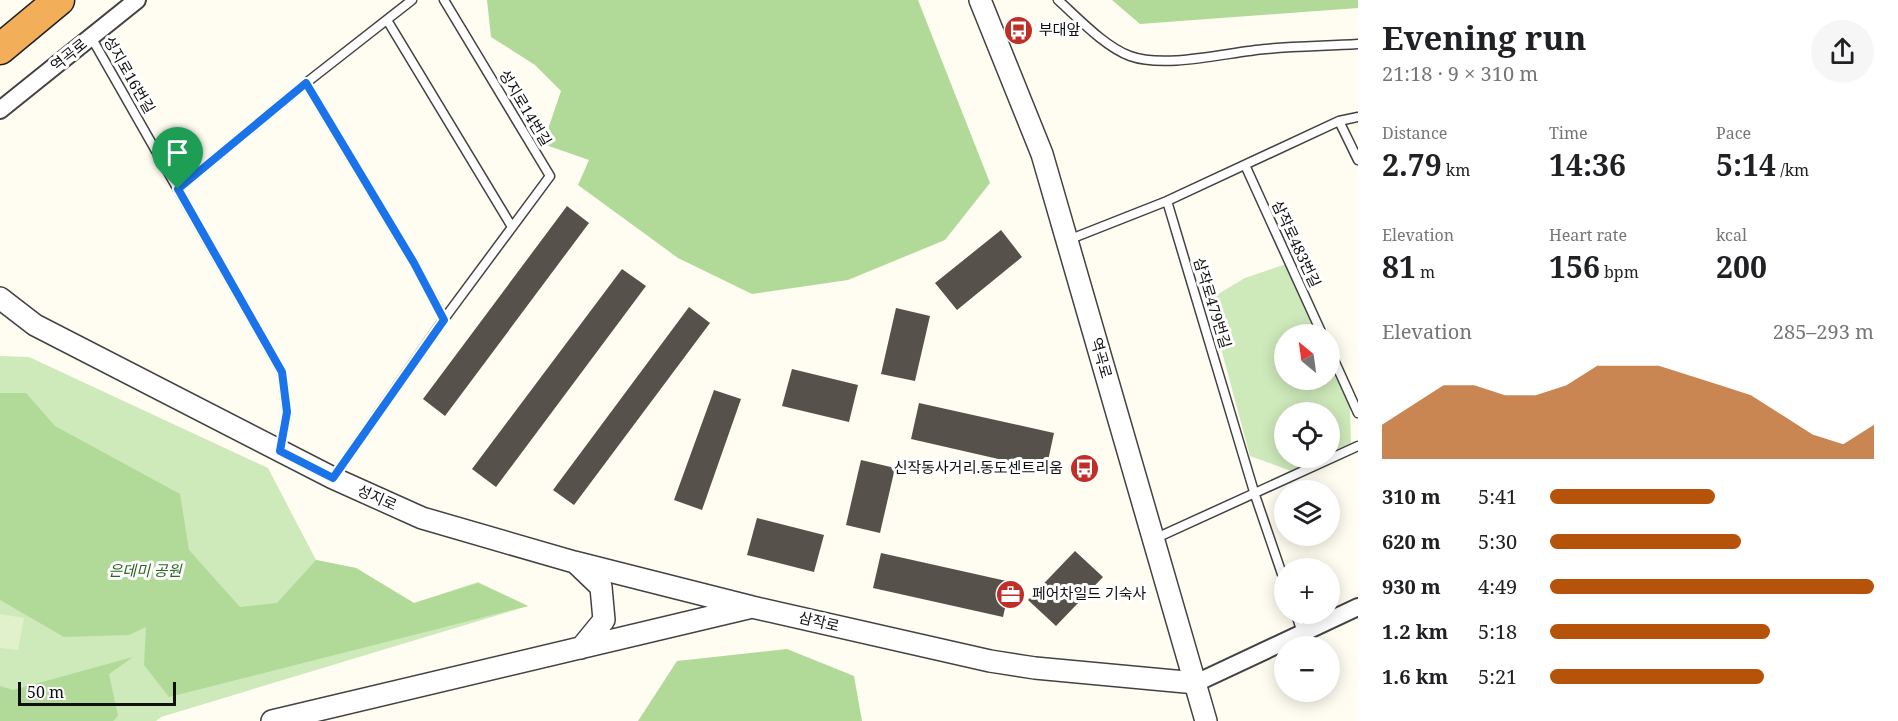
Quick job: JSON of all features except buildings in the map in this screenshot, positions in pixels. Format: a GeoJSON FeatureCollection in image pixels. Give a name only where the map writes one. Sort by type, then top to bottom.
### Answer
{"type":"FeatureCollection","features":[{"type":"Feature","properties":{"kind":"highway"},"geometry":{"type":"LineString","coordinates":[[0,49],[60,0]]}},
{"type":"Feature","properties":{"kind":"street","name":"역곡로"},"geometry":{"type":"LineString","coordinates":[[0,110],[137,0]]}},
{"type":"Feature","properties":{"kind":"street","name":"역곡로"},"geometry":{"type":"LineString","coordinates":[[980,0],[1042,154],[1206,721]]}},
{"type":"Feature","properties":{"kind":"street","name":"성지로"},"geometry":{"type":"LineString","coordinates":[[0,298],[35,325],[333,478],[422,518],[574,562],[752,607]]}},
{"type":"Feature","properties":{"kind":"street"},"geometry":{"type":"LineString","coordinates":[[574,562],[601,587],[604,620],[581,648]]}},
{"type":"Feature","properties":{"kind":"street","name":"삼작로"},"geometry":{"type":"LineString","coordinates":[[272,721],[752,607],[990,662],[1196,683]]}},
{"type":"Feature","properties":{"kind":"street"},"geometry":{"type":"LineString","coordinates":[[1196,683],[1358,607]]}},
{"type":"Feature","properties":{"kind":"lane"},"geometry":{"type":"LineString","coordinates":[[178,189],[306,83],[412,0]]}},
{"type":"Feature","properties":{"kind":"lane","name":"성지로14번길"},"geometry":{"type":"LineString","coordinates":[[333,478],[444,320],[550,176],[444,0]]}},
{"type":"Feature","properties":{"kind":"lane"},"geometry":{"type":"LineString","coordinates":[[1058,0],[1109,44],[1129,56],[1144,60],[1160,61],[1268,49],[1358,44]]}},
{"type":"Feature","properties":{"kind":"lane"},"geometry":{"type":"LineString","coordinates":[[387,20],[512,228]]}},
{"type":"Feature","properties":{"kind":"lane","name":"성지로16번길"},"geometry":{"type":"LineString","coordinates":[[91,37],[282,372],[287,412],[280,451]]}},
{"type":"Feature","properties":{"kind":"lane"},"geometry":{"type":"LineString","coordinates":[[306,83],[414,263],[444,320]]}},
{"type":"Feature","properties":{"kind":"lane"},"geometry":{"type":"LineString","coordinates":[[1068,240],[1167,201],[1339,121],[1358,117]]}},
{"type":"Feature","properties":{"kind":"lane"},"geometry":{"type":"LineString","coordinates":[[1339,121],[1358,160]]}},
{"type":"Feature","properties":{"kind":"lane","name":"삼작로483번길"},"geometry":{"type":"LineString","coordinates":[[1245,165],[1317,324]]}},
{"type":"Feature","properties":{"kind":"lane","name":"삼작로479번길"},"geometry":{"type":"LineString","coordinates":[[1167,201],[1255,495],[1276,558]]}},
{"type":"Feature","properties":{"kind":"lane"},"geometry":{"type":"LineString","coordinates":[[1340,374],[1358,413]]}},
{"type":"Feature","properties":{"kind":"lane"},"geometry":{"type":"LineString","coordinates":[[1153,539],[1255,495],[1358,446]]}},
{"type":"Feature","properties":{"kind":"lane"},"geometry":{"type":"LineString","coordinates":[[1299,624],[1302,633]]}},
{"type":"Feature","properties":{"kind":"green space"},"geometry":{"type":"Polygon","coordinates":[[[487,0],[918,0],[990,183],[945,240],[848,280],[752,294],[678,258],[578,185],[589,160],[543,144],[561,91],[535,65],[491,37],[487,0]]]}},
{"type":"Feature","properties":{"kind":"green space"},"geometry":{"type":"Polygon","coordinates":[[[1112,0],[1358,0],[1358,8],[1140,24],[1112,0]]]}},
{"type":"Feature","properties":{"kind":"green space"},"geometry":{"type":"Polygon","coordinates":[[[1286,264],[1313,324],[1274,324],[1274,390],[1340,390],[1340,382],[1350,404],[1351,443],[1340,448],[1340,402],[1274,402],[1274,465],[1250,456],[1208,300],[1245,278],[1286,264]]]}},
{"type":"Feature","properties":{"kind":"green space","name":"은데미 공원"},"geometry":{"type":"Polygon","coordinates":[[[0,356],[29,357],[268,468],[316,560],[356,568],[414,603],[478,582],[528,606],[161,717],[156,721],[0,721],[0,356]]]}},
{"type":"Feature","properties":{"kind":"green space"},"geometry":{"type":"Polygon","coordinates":[[[0,393],[26,393],[55,426],[180,494],[189,550],[240,607],[277,603],[316,560],[356,568],[414,603],[478,583],[528,606],[169,697],[144,665],[146,627],[129,635],[64,637],[0,600],[0,393]]]}},
{"type":"Feature","properties":{"kind":"green space"},"geometry":{"type":"Polygon","coordinates":[[[0,614],[24,618],[18,650],[0,648],[0,614]]]}},
{"type":"Feature","properties":{"kind":"green space"},"geometry":{"type":"Polygon","coordinates":[[[787,649],[854,676],[862,721],[638,721],[677,661],[787,649]]]}},
{"type":"Feature","properties":{"kind":"green space"},"geometry":{"type":"Polygon","coordinates":[[[133,657],[109,674],[118,716],[113,721],[0,721],[0,686],[13,690],[133,657]]]}},
{"type":"Feature","properties":{"kind":"place","name":"부대앞"},"geometry":{"type":"Point","coordinates":[1018,30]}},
{"type":"Feature","properties":{"kind":"place","name":"신작동사거리.동도센트리움"},"geometry":{"type":"Point","coordinates":[1084,468]}},
{"type":"Feature","properties":{"kind":"place","name":"페어차일드 기숙사"},"geometry":{"type":"Point","coordinates":[1011,594]}},
{"type":"Feature","properties":{"kind":"route"},"geometry":{"type":"LineString","coordinates":[[306,83],[414,263],[444,320],[333,478],[280,451],[287,412],[282,372],[178,189],[306,83]]}}]}
